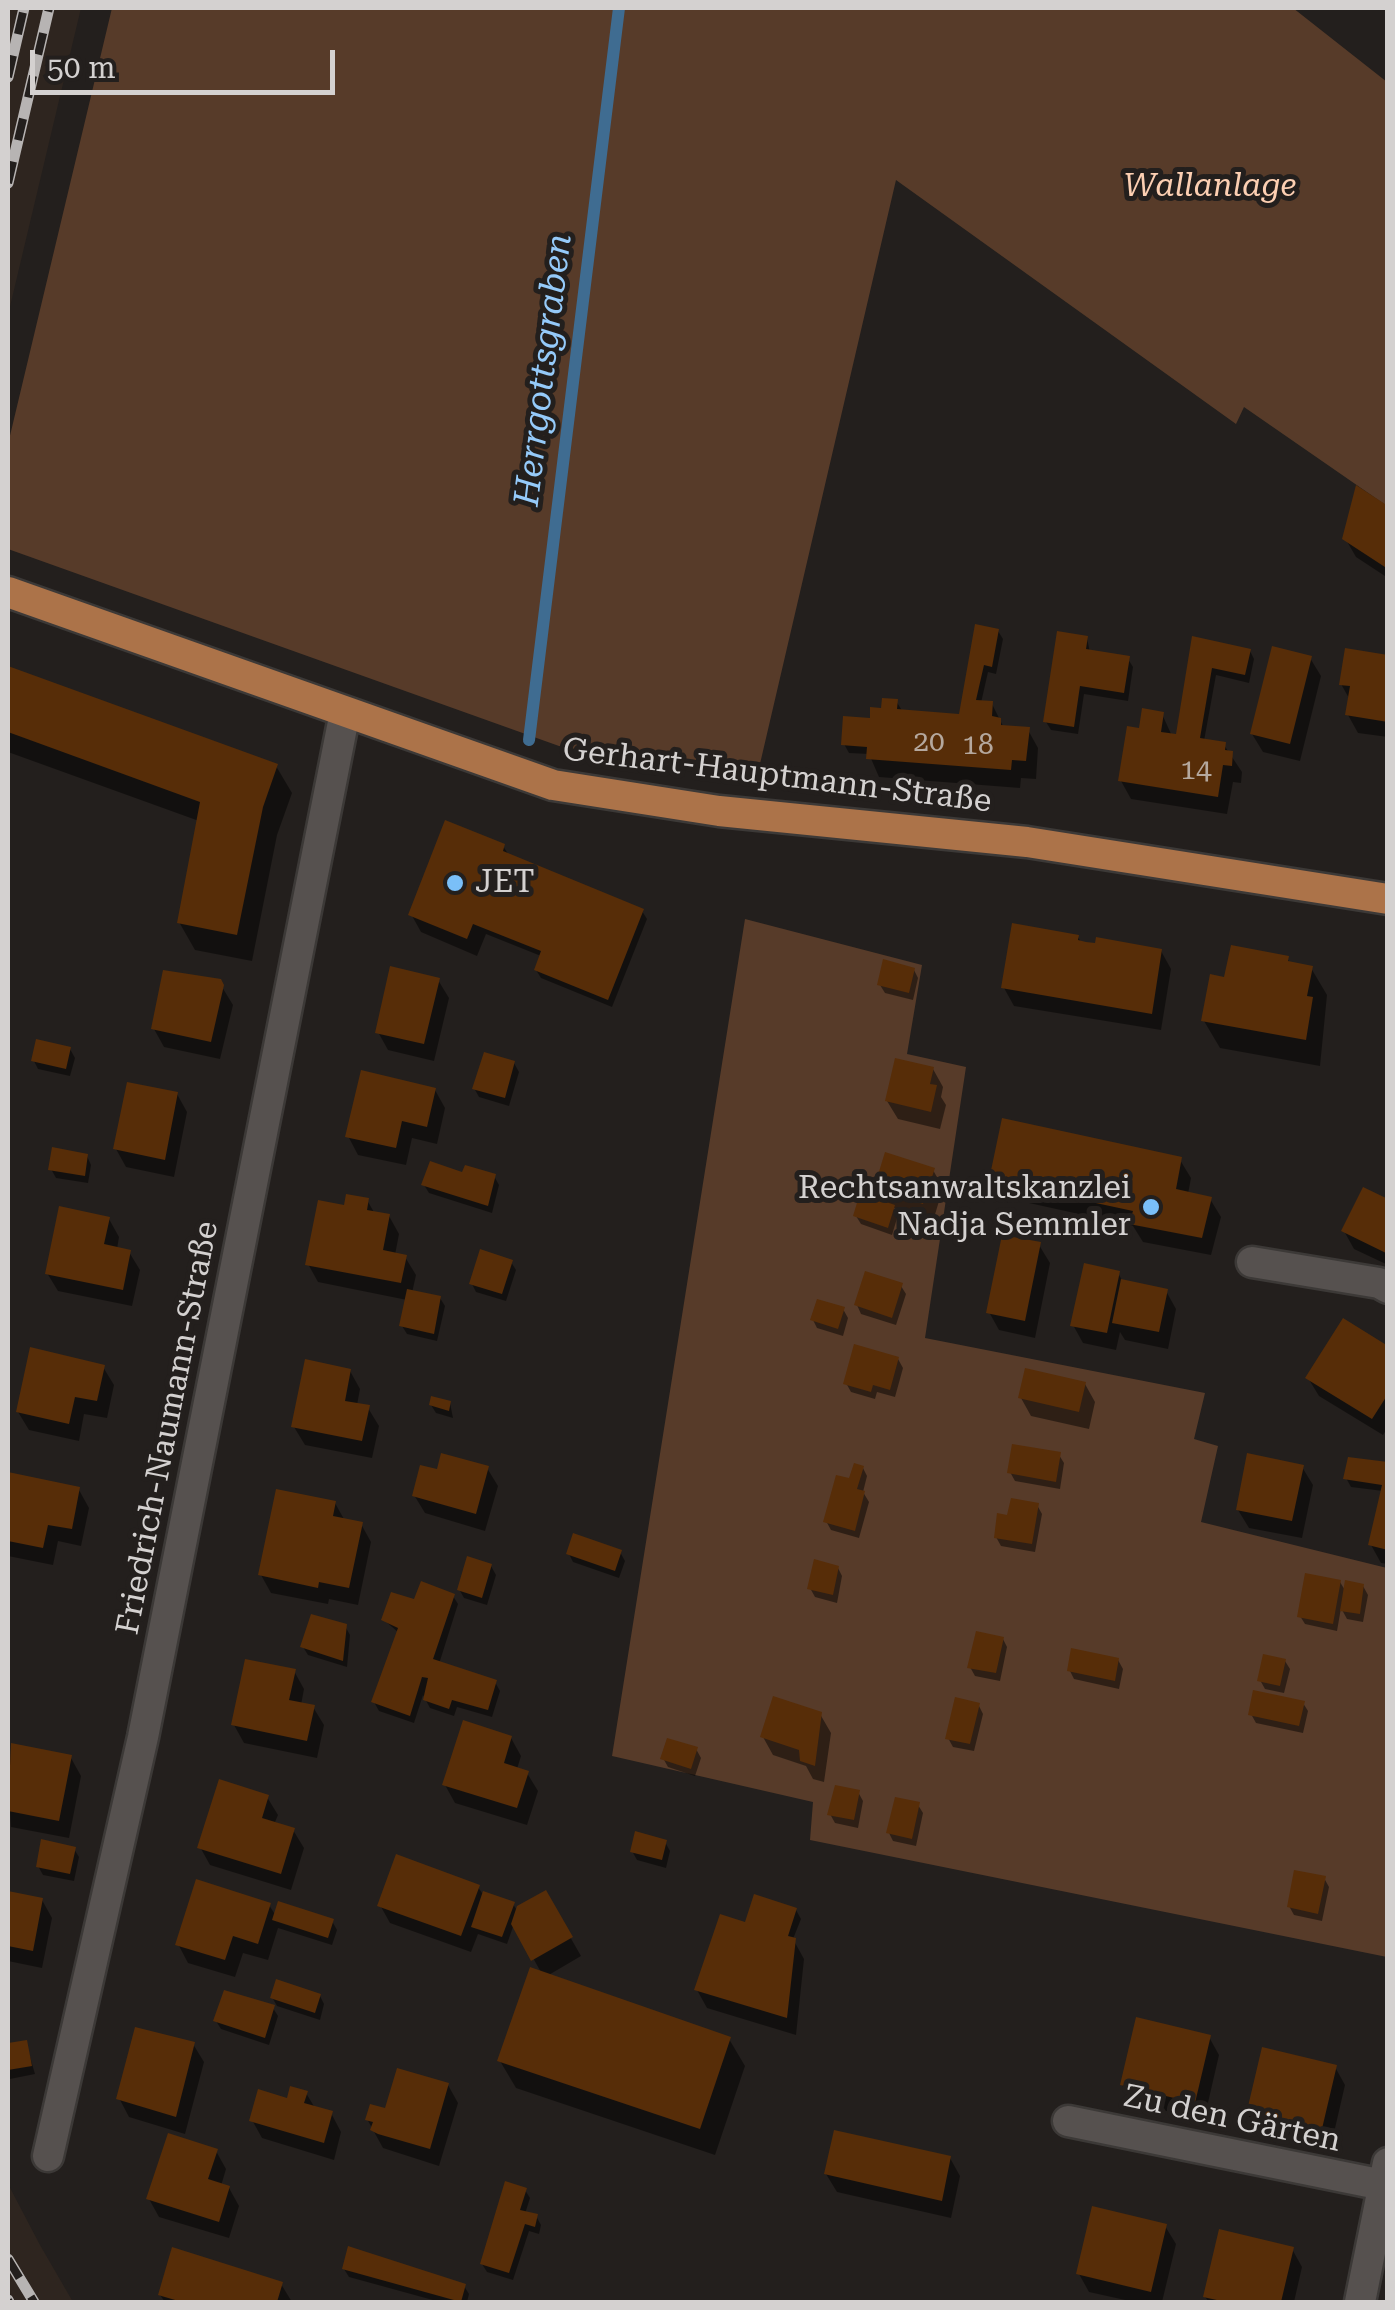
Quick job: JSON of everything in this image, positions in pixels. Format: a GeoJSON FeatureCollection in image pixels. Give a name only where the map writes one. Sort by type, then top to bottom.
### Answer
{"type":"FeatureCollection","features":[{"type":"Feature","properties":{"kind":"main road","name":"Gerhart-Hauptmann-Straße"},"geometry":{"type":"LineString","coordinates":[[8,592],[491,767],[605,795],[1027,842],[1388,899]]}},
{"type":"Feature","properties":{"kind":"street","name":"Friedrich-Naumann-Straße"},"geometry":{"type":"LineString","coordinates":[[48,2156],[143,1737],[345,712]]}},
{"type":"Feature","properties":{"kind":"street"},"geometry":{"type":"LineString","coordinates":[[1252,1262],[1379,1283],[1388,1288]]}},
{"type":"Feature","properties":{"kind":"street","name":"Zu den Gärten"},"geometry":{"type":"LineString","coordinates":[[1068,2121],[1385,2174],[1360,2302]]}},
{"type":"Feature","properties":{"kind":"shaded area"},"geometry":{"type":"Polygon","coordinates":[[[8,8],[81,8],[8,315],[8,8]]]}},
{"type":"Feature","properties":{"kind":"shaded area"},"geometry":{"type":"Polygon","coordinates":[[[8,2184],[40,2245],[73,2302],[8,2302],[8,2184]]]}},
{"type":"Feature","properties":{"kind":"green space","name":"Wallanlage"},"geometry":{"type":"Polygon","coordinates":[[[112,8],[1293,8],[1387,82],[1387,506],[1244,407],[1236,424],[896,180],[756,781],[559,746],[8,549],[8,444],[112,8]]]}},
{"type":"Feature","properties":{"kind":"green space"},"geometry":{"type":"Polygon","coordinates":[[[745,919],[922,965],[907,1054],[966,1067],[925,1338],[1205,1393],[1194,1439],[1218,1446],[1201,1522],[1387,1568],[1387,1957],[810,1840],[813,1802],[612,1756],[745,919]]]}},
{"type":"Feature","properties":{"kind":"building"},"geometry":{"type":"Polygon","coordinates":[[[1356,485],[1388,506],[1388,569],[1342,539],[1356,485]]]}},
{"type":"Feature","properties":{"kind":"building"},"geometry":{"type":"Polygon","coordinates":[[[975,624],[999,629],[992,667],[984,665],[976,700],[993,701],[992,716],[1001,718],[1001,725],[1030,727],[1026,761],[1012,760],[1011,770],[866,759],[867,747],[841,745],[843,716],[870,718],[870,707],[881,708],[882,698],[898,699],[897,709],[959,714],[975,624]]]}},
{"type":"Feature","properties":{"kind":"building"},"geometry":{"type":"Polygon","coordinates":[[[1057,631],[1088,636],[1086,649],[1130,656],[1124,693],[1080,686],[1074,727],[1043,722],[1057,631]]]}},
{"type":"Feature","properties":{"kind":"building"},"geometry":{"type":"Polygon","coordinates":[[[1192,636],[1251,649],[1245,675],[1212,668],[1200,738],[1226,742],[1225,750],[1233,751],[1232,766],[1223,765],[1218,797],[1118,781],[1127,726],[1139,728],[1142,708],[1164,712],[1161,732],[1176,734],[1192,636]]]}},
{"type":"Feature","properties":{"kind":"building"},"geometry":{"type":"Polygon","coordinates":[[[1272,646],[1312,656],[1290,744],[1250,734],[1272,646]]]}},
{"type":"Feature","properties":{"kind":"building"},"geometry":{"type":"Polygon","coordinates":[[[1345,648],[1388,655],[1388,722],[1345,715],[1350,686],[1339,685],[1345,648]]]}},
{"type":"Feature","properties":{"kind":"building"},"geometry":{"type":"Polygon","coordinates":[[[8,666],[278,764],[263,807],[237,935],[177,923],[200,802],[8,732],[8,666]]]}},
{"type":"Feature","properties":{"kind":"building","name":"JET"},"geometry":{"type":"Polygon","coordinates":[[[445,820],[505,844],[503,851],[644,909],[608,1000],[534,970],[541,951],[473,924],[467,939],[408,915],[445,820]]]}},
{"type":"Feature","properties":{"kind":"building"},"geometry":{"type":"Polygon","coordinates":[[[1012,923],[1079,935],[1078,940],[1086,942],[1095,943],[1096,937],[1162,949],[1152,1014],[1001,988],[1012,923]]]}},
{"type":"Feature","properties":{"kind":"building"},"geometry":{"type":"Polygon","coordinates":[[[1231,945],[1289,956],[1288,961],[1313,966],[1307,996],[1313,997],[1306,1040],[1201,1021],[1210,974],[1224,977],[1231,945]]]}},
{"type":"Feature","properties":{"kind":"building"},"geometry":{"type":"Polygon","coordinates":[[[883,959],[915,968],[909,993],[877,985],[883,959]]]}},
{"type":"Feature","properties":{"kind":"building"},"geometry":{"type":"Polygon","coordinates":[[[390,966],[440,978],[424,1044],[375,1033],[390,966]]]}},
{"type":"Feature","properties":{"kind":"building"},"geometry":{"type":"Polygon","coordinates":[[[163,970],[221,979],[224,985],[211,1042],[151,1029],[163,970]]]}},
{"type":"Feature","properties":{"kind":"building"},"geometry":{"type":"Polygon","coordinates":[[[36,1039],[71,1047],[66,1069],[31,1061],[36,1039]]]}},
{"type":"Feature","properties":{"kind":"building"},"geometry":{"type":"Polygon","coordinates":[[[484,1052],[515,1061],[505,1098],[472,1089],[484,1052]]]}},
{"type":"Feature","properties":{"kind":"building"},"geometry":{"type":"Polygon","coordinates":[[[895,1058],[934,1067],[930,1084],[937,1085],[931,1112],[885,1101],[895,1058]]]}},
{"type":"Feature","properties":{"kind":"building"},"geometry":{"type":"Polygon","coordinates":[[[361,1070],[436,1088],[427,1127],[402,1121],[396,1148],[345,1137],[361,1070]]]}},
{"type":"Feature","properties":{"kind":"building"},"geometry":{"type":"Polygon","coordinates":[[[127,1082],[178,1092],[165,1160],[113,1149],[127,1082]]]}},
{"type":"Feature","properties":{"kind":"building"},"geometry":{"type":"Polygon","coordinates":[[[1002,1118],[1182,1157],[1176,1189],[1212,1197],[1202,1238],[1129,1224],[1133,1211],[989,1180],[1002,1118]]]}},
{"type":"Feature","properties":{"kind":"building"},"geometry":{"type":"Polygon","coordinates":[[[52,1147],[88,1154],[85,1176],[48,1170],[52,1147]]]}},
{"type":"Feature","properties":{"kind":"building"},"geometry":{"type":"Polygon","coordinates":[[[885,1152],[935,1168],[923,1204],[874,1188],[885,1152]]]}},
{"type":"Feature","properties":{"kind":"building"},"geometry":{"type":"Polygon","coordinates":[[[430,1161],[462,1172],[465,1165],[496,1174],[488,1206],[421,1185],[430,1161]]]}},
{"type":"Feature","properties":{"kind":"building"},"geometry":{"type":"Polygon","coordinates":[[[1363,1187],[1388,1199],[1388,1254],[1341,1231],[1363,1187]]]}},
{"type":"Feature","properties":{"kind":"building"},"geometry":{"type":"Polygon","coordinates":[[[860,1193],[895,1205],[888,1228],[853,1216],[860,1193]]]}},
{"type":"Feature","properties":{"kind":"building"},"geometry":{"type":"Polygon","coordinates":[[[346,1194],[369,1198],[367,1210],[390,1214],[383,1250],[407,1255],[401,1283],[305,1265],[318,1200],[344,1205],[346,1194]]]}},
{"type":"Feature","properties":{"kind":"building"},"geometry":{"type":"Polygon","coordinates":[[[59,1206],[110,1217],[104,1244],[131,1250],[123,1290],[45,1274],[59,1206]]]}},
{"type":"Feature","properties":{"kind":"building"},"geometry":{"type":"Polygon","coordinates":[[[1002,1235],[1041,1242],[1025,1321],[986,1313],[1002,1235]]]}},
{"type":"Feature","properties":{"kind":"building"},"geometry":{"type":"Polygon","coordinates":[[[480,1249],[513,1260],[502,1294],[469,1284],[480,1249]]]}},
{"type":"Feature","properties":{"kind":"building"},"geometry":{"type":"Polygon","coordinates":[[[1084,1263],[1120,1271],[1107,1333],[1070,1326],[1084,1263]]]}},
{"type":"Feature","properties":{"kind":"building"},"geometry":{"type":"Polygon","coordinates":[[[865,1271],[903,1283],[892,1318],[854,1305],[865,1271]]]}},
{"type":"Feature","properties":{"kind":"building"},"geometry":{"type":"Polygon","coordinates":[[[1121,1279],[1168,1289],[1159,1332],[1112,1323],[1121,1279]]]}},
{"type":"Feature","properties":{"kind":"building"},"geometry":{"type":"Polygon","coordinates":[[[407,1289],[441,1296],[434,1334],[399,1326],[407,1289]]]}},
{"type":"Feature","properties":{"kind":"building"},"geometry":{"type":"Polygon","coordinates":[[[817,1299],[845,1307],[838,1329],[810,1320],[817,1299]]]}},
{"type":"Feature","properties":{"kind":"building"},"geometry":{"type":"Polygon","coordinates":[[[1343,1318],[1388,1346],[1388,1394],[1372,1419],[1305,1378],[1343,1318]]]}},
{"type":"Feature","properties":{"kind":"building"},"geometry":{"type":"Polygon","coordinates":[[[854,1344],[899,1357],[890,1390],[873,1385],[871,1392],[843,1384],[854,1344]]]}},
{"type":"Feature","properties":{"kind":"building"},"geometry":{"type":"Polygon","coordinates":[[[30,1347],[105,1365],[97,1401],[75,1397],[69,1424],[16,1412],[30,1347]]]}},
{"type":"Feature","properties":{"kind":"building"},"geometry":{"type":"Polygon","coordinates":[[[305,1359],[351,1369],[345,1401],[370,1405],[362,1441],[291,1427],[305,1359]]]}},
{"type":"Feature","properties":{"kind":"building"},"geometry":{"type":"Polygon","coordinates":[[[1025,1368],[1086,1382],[1079,1412],[1018,1398],[1025,1368]]]}},
{"type":"Feature","properties":{"kind":"building"},"geometry":{"type":"Polygon","coordinates":[[[431,1396],[451,1401],[449,1411],[429,1405],[431,1396]]]}},
{"type":"Feature","properties":{"kind":"building"},"geometry":{"type":"Polygon","coordinates":[[[1012,1444],[1061,1452],[1056,1482],[1007,1473],[1012,1444]]]}},
{"type":"Feature","properties":{"kind":"building"},"geometry":{"type":"Polygon","coordinates":[[[441,1453],[489,1466],[476,1514],[412,1496],[420,1465],[437,1469],[441,1453]]]}},
{"type":"Feature","properties":{"kind":"building"},"geometry":{"type":"Polygon","coordinates":[[[1247,1453],[1304,1465],[1292,1521],[1236,1510],[1247,1453]]]}},
{"type":"Feature","properties":{"kind":"building"},"geometry":{"type":"Polygon","coordinates":[[[1348,1457],[1388,1462],[1388,1550],[1368,1545],[1382,1485],[1343,1479],[1348,1457]]]}},
{"type":"Feature","properties":{"kind":"building"},"geometry":{"type":"Polygon","coordinates":[[[854,1463],[864,1466],[857,1489],[865,1491],[855,1531],[823,1522],[836,1475],[849,1478],[854,1463]]]}},
{"type":"Feature","properties":{"kind":"building"},"geometry":{"type":"Polygon","coordinates":[[[8,1472],[80,1487],[72,1529],[48,1525],[43,1548],[8,1541],[8,1472]]]}},
{"type":"Feature","properties":{"kind":"building"},"geometry":{"type":"Polygon","coordinates":[[[276,1489],[336,1501],[333,1516],[363,1522],[349,1588],[319,1582],[318,1588],[258,1575],[276,1489]]]}},
{"type":"Feature","properties":{"kind":"building"},"geometry":{"type":"Polygon","coordinates":[[[1011,1498],[1039,1503],[1032,1544],[994,1538],[997,1513],[1007,1515],[1011,1498]]]}},
{"type":"Feature","properties":{"kind":"building"},"geometry":{"type":"Polygon","coordinates":[[[573,1533],[622,1550],[615,1571],[566,1554],[573,1533]]]}},
{"type":"Feature","properties":{"kind":"building"},"geometry":{"type":"Polygon","coordinates":[[[467,1556],[492,1564],[482,1598],[457,1590],[467,1556]]]}},
{"type":"Feature","properties":{"kind":"building"},"geometry":{"type":"Polygon","coordinates":[[[814,1559],[839,1566],[833,1595],[807,1589],[814,1559]]]}},
{"type":"Feature","properties":{"kind":"building"},"geometry":{"type":"Polygon","coordinates":[[[1305,1573],[1341,1580],[1333,1624],[1297,1617],[1305,1573]]]}},
{"type":"Feature","properties":{"kind":"building"},"geometry":{"type":"Polygon","coordinates":[[[1345,1580],[1364,1584],[1360,1614],[1340,1611],[1345,1580]]]}},
{"type":"Feature","properties":{"kind":"building"},"geometry":{"type":"Polygon","coordinates":[[[421,1581],[455,1594],[433,1659],[497,1680],[488,1710],[452,1700],[449,1709],[423,1700],[428,1678],[422,1677],[410,1716],[371,1702],[398,1628],[381,1620],[391,1592],[414,1599],[421,1581]]]}},
{"type":"Feature","properties":{"kind":"building"},"geometry":{"type":"Polygon","coordinates":[[[311,1614],[347,1624],[343,1661],[300,1647],[311,1614]]]}},
{"type":"Feature","properties":{"kind":"building"},"geometry":{"type":"Polygon","coordinates":[[[976,1631],[1004,1637],[996,1673],[967,1668],[976,1631]]]}},
{"type":"Feature","properties":{"kind":"building"},"geometry":{"type":"Polygon","coordinates":[[[1071,1648],[1119,1658],[1115,1681],[1067,1671],[1071,1648]]]}},
{"type":"Feature","properties":{"kind":"building"},"geometry":{"type":"Polygon","coordinates":[[[1263,1654],[1286,1659],[1280,1686],[1257,1681],[1263,1654]]]}},
{"type":"Feature","properties":{"kind":"building"},"geometry":{"type":"Polygon","coordinates":[[[245,1659],[296,1669],[289,1700],[315,1705],[307,1741],[231,1725],[245,1659]]]}},
{"type":"Feature","properties":{"kind":"building"},"geometry":{"type":"Polygon","coordinates":[[[1253,1690],[1305,1701],[1299,1726],[1248,1715],[1253,1690]]]}},
{"type":"Feature","properties":{"kind":"building"},"geometry":{"type":"Polygon","coordinates":[[[773,1696],[822,1712],[815,1766],[800,1761],[799,1750],[760,1737],[773,1696]]]}},
{"type":"Feature","properties":{"kind":"building"},"geometry":{"type":"Polygon","coordinates":[[[955,1697],[980,1703],[970,1744],[945,1739],[955,1697]]]}},
{"type":"Feature","properties":{"kind":"building"},"geometry":{"type":"Polygon","coordinates":[[[463,1720],[512,1736],[504,1763],[529,1771],[517,1808],[442,1785],[463,1720]]]}},
{"type":"Feature","properties":{"kind":"building"},"geometry":{"type":"Polygon","coordinates":[[[667,1738],[698,1747],[691,1769],[660,1759],[667,1738]]]}},
{"type":"Feature","properties":{"kind":"building"},"geometry":{"type":"Polygon","coordinates":[[[11,1743],[72,1755],[59,1821],[8,1811],[11,1743]]]}},
{"type":"Feature","properties":{"kind":"building"},"geometry":{"type":"Polygon","coordinates":[[[219,1779],[269,1795],[262,1818],[295,1828],[281,1874],[197,1848],[219,1779]]]}},
{"type":"Feature","properties":{"kind":"building"},"geometry":{"type":"Polygon","coordinates":[[[835,1785],[860,1790],[854,1820],[827,1815],[835,1785]]]}},
{"type":"Feature","properties":{"kind":"building"},"geometry":{"type":"Polygon","coordinates":[[[895,1797],[920,1802],[912,1839],[886,1833],[895,1797]]]}},
{"type":"Feature","properties":{"kind":"building"},"geometry":{"type":"Polygon","coordinates":[[[635,1831],[667,1840],[662,1860],[630,1852],[635,1831]]]}},
{"type":"Feature","properties":{"kind":"building"},"geometry":{"type":"Polygon","coordinates":[[[41,1839],[76,1847],[70,1874],[36,1867],[41,1839]]]}},
{"type":"Feature","properties":{"kind":"building"},"geometry":{"type":"Polygon","coordinates":[[[396,1854],[480,1885],[461,1936],[377,1906],[396,1854]]]}},
{"type":"Feature","properties":{"kind":"building"},"geometry":{"type":"Polygon","coordinates":[[[1294,1870],[1326,1876],[1318,1914],[1287,1907],[1294,1870]]]}},
{"type":"Feature","properties":{"kind":"building"},"geometry":{"type":"Polygon","coordinates":[[[196,1879],[271,1903],[258,1944],[233,1936],[225,1960],[175,1945],[196,1879]]]}},
{"type":"Feature","properties":{"kind":"building"},"geometry":{"type":"Polygon","coordinates":[[[546,1890],[573,1937],[531,1961],[511,1924],[517,1906],[546,1890]]]}},
{"type":"Feature","properties":{"kind":"building"},"geometry":{"type":"Polygon","coordinates":[[[8,1891],[43,1898],[33,1951],[8,1946],[8,1891]]]}},
{"type":"Feature","properties":{"kind":"building"},"geometry":{"type":"Polygon","coordinates":[[[483,1891],[515,1902],[502,1937],[471,1927],[483,1891]]]}},
{"type":"Feature","properties":{"kind":"building"},"geometry":{"type":"Polygon","coordinates":[[[754,1894],[797,1908],[788,1936],[796,1938],[787,2018],[694,1990],[720,1914],[745,1922],[754,1894]]]}},
{"type":"Feature","properties":{"kind":"building"},"geometry":{"type":"Polygon","coordinates":[[[278,1901],[334,1919],[328,1938],[272,1920],[278,1901]]]}},
{"type":"Feature","properties":{"kind":"building"},"geometry":{"type":"Polygon","coordinates":[[[530,1967],[731,2037],[700,2129],[497,2061],[530,1967]]]}},
{"type":"Feature","properties":{"kind":"building"},"geometry":{"type":"Polygon","coordinates":[[[276,1979],[321,1994],[315,2013],[270,1998],[276,1979]]]}},
{"type":"Feature","properties":{"kind":"building"},"geometry":{"type":"Polygon","coordinates":[[[224,1990],[275,2005],[265,2038],[213,2021],[224,1990]]]}},
{"type":"Feature","properties":{"kind":"building"},"geometry":{"type":"Polygon","coordinates":[[[1136,2017],[1211,2035],[1195,2103],[1120,2085],[1136,2017]]]}},
{"type":"Feature","properties":{"kind":"building"},"geometry":{"type":"Polygon","coordinates":[[[135,2027],[195,2042],[176,2117],[116,2099],[135,2027]]]}},
{"type":"Feature","properties":{"kind":"building"},"geometry":{"type":"Polygon","coordinates":[[[27,2040],[32,2066],[8,2070],[8,2043],[27,2040]]]}},
{"type":"Feature","properties":{"kind":"building"},"geometry":{"type":"Polygon","coordinates":[[[1262,2047],[1337,2065],[1321,2133],[1246,2115],[1262,2047]]]}},
{"type":"Feature","properties":{"kind":"building"},"geometry":{"type":"Polygon","coordinates":[[[397,2068],[449,2083],[430,2149],[378,2134],[370,2130],[373,2122],[365,2120],[370,2104],[385,2108],[397,2068]]]}},
{"type":"Feature","properties":{"kind":"building"},"geometry":{"type":"Polygon","coordinates":[[[290,2086],[308,2091],[304,2103],[333,2111],[324,2143],[249,2121],[258,2089],[287,2098],[290,2086]]]}},
{"type":"Feature","properties":{"kind":"building"},"geometry":{"type":"Polygon","coordinates":[[[834,2130],[951,2156],[942,2201],[824,2174],[834,2130]]]}},
{"type":"Feature","properties":{"kind":"building"},"geometry":{"type":"Polygon","coordinates":[[[168,2133],[218,2149],[208,2179],[230,2186],[219,2222],[146,2199],[168,2133]]]}},
{"type":"Feature","properties":{"kind":"building"},"geometry":{"type":"Polygon","coordinates":[[[505,2181],[527,2188],[520,2210],[538,2214],[535,2227],[525,2224],[509,2273],[480,2264],[505,2181]]]}},
{"type":"Feature","properties":{"kind":"building"},"geometry":{"type":"Polygon","coordinates":[[[1092,2206],[1167,2224],[1151,2292],[1076,2274],[1092,2206]]]}},
{"type":"Feature","properties":{"kind":"building"},"geometry":{"type":"Polygon","coordinates":[[[1219,2229],[1294,2247],[1281,2302],[1226,2302],[1203,2297],[1219,2229]]]}},
{"type":"Feature","properties":{"kind":"building"},"geometry":{"type":"Polygon","coordinates":[[[348,2246],[466,2284],[461,2302],[342,2269],[348,2246]]]}},
{"type":"Feature","properties":{"kind":"building"},"geometry":{"type":"Polygon","coordinates":[[[172,2247],[283,2282],[277,2302],[182,2302],[158,2295],[172,2247]]]}},
{"type":"Feature","properties":{"kind":"waterway","name":"Herrgottsgraben"},"geometry":{"type":"LineString","coordinates":[[529,740],[619,8]]}},
{"type":"Feature","properties":{"kind":"railway"},"geometry":{"type":"LineString","coordinates":[[8,77],[24,8]]}},
{"type":"Feature","properties":{"kind":"railway"},"geometry":{"type":"LineString","coordinates":[[8,183],[49,8]]}},
{"type":"Feature","properties":{"kind":"railway"},"geometry":{"type":"LineString","coordinates":[[8,2259],[34,2302]]}},
{"type":"Feature","properties":{"kind":"place","name":"JET"},"geometry":{"type":"Point","coordinates":[455,883]}},
{"type":"Feature","properties":{"kind":"place","name":"Rechtsanwaltskanzlei Nadja Semmler"},"geometry":{"type":"Point","coordinates":[1151,1207]}}]}
